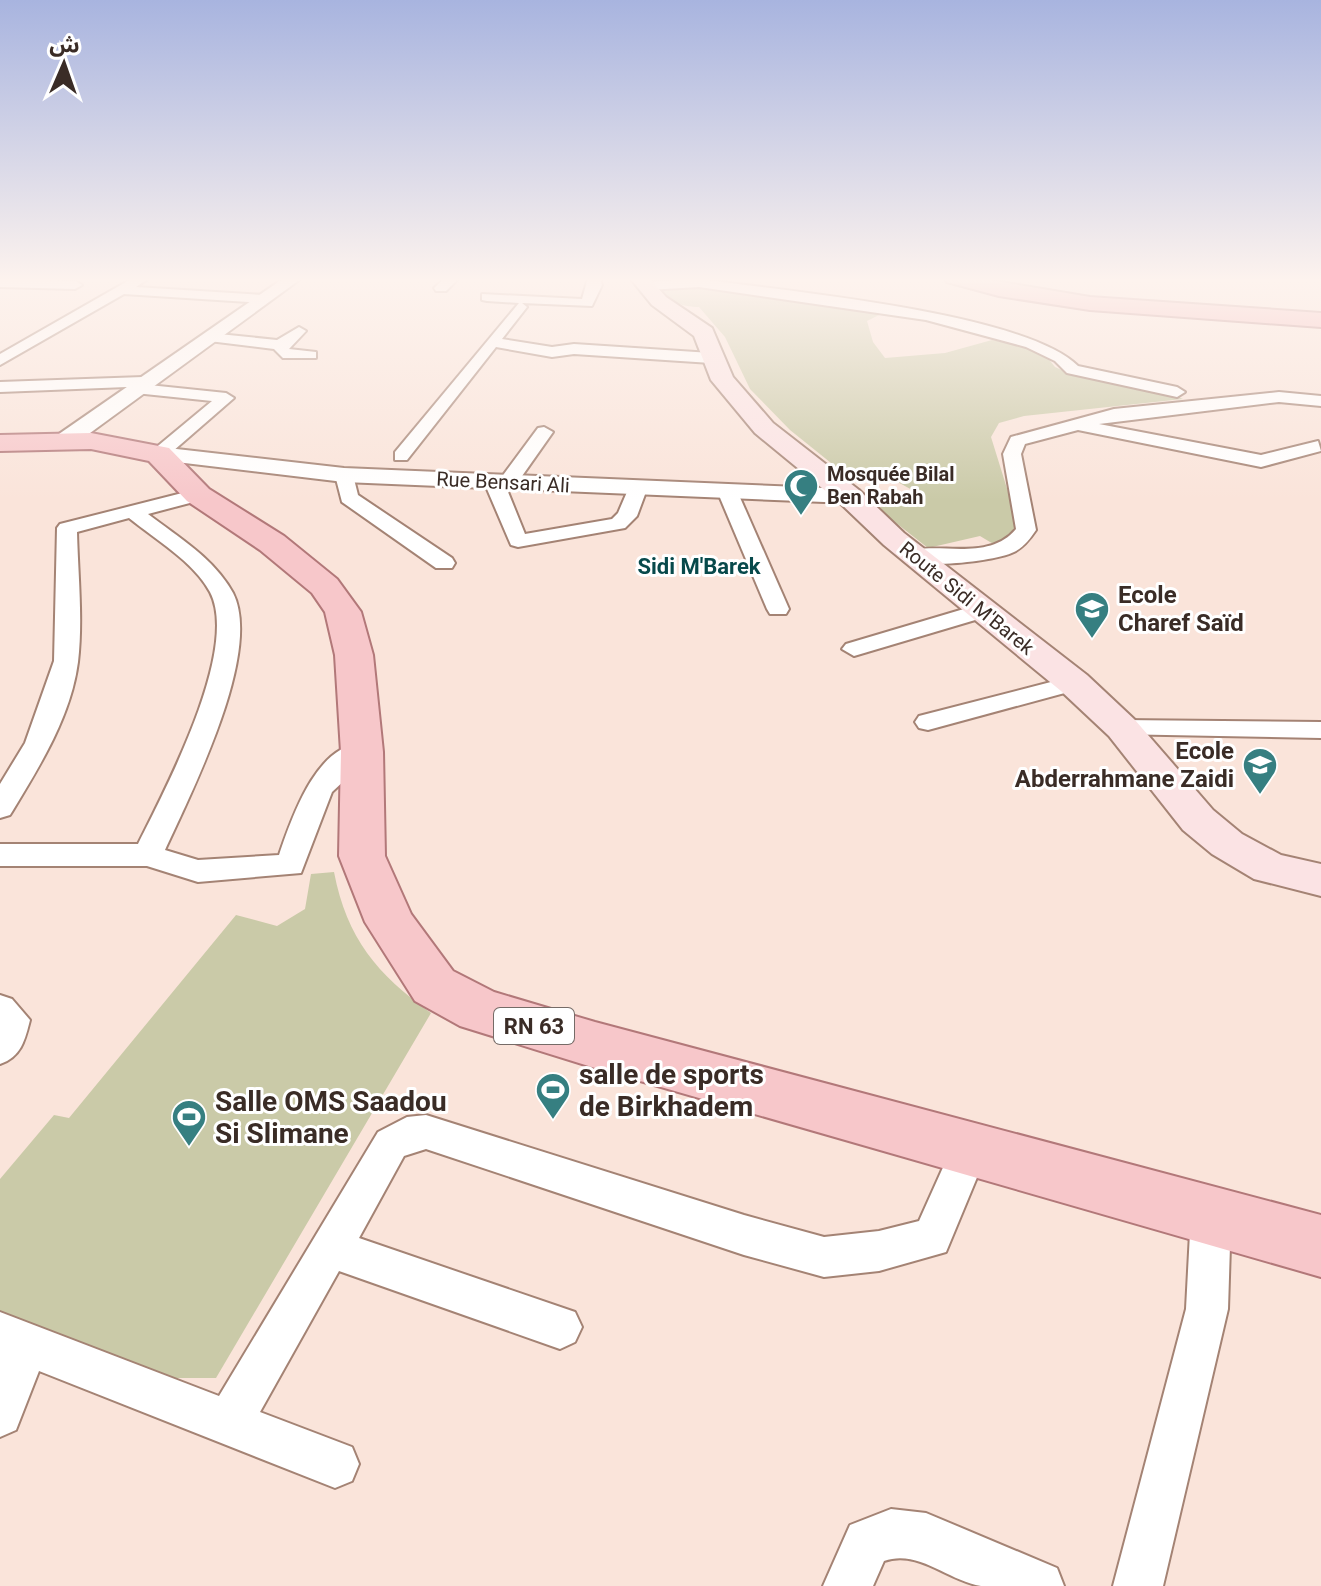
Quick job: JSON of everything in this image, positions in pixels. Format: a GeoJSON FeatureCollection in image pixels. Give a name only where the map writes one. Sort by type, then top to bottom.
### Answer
{"type":"FeatureCollection","features":[{"type":"Feature","properties":{"kind":"main road","name":"Route Sidi M'Barek"},"geometry":{"type":"LineString","coordinates":[[709,352],[740,404],[764,428],[1074,683],[1122,728],[1198,820],[1227,844],[1269,868],[1321,880]]}},
{"type":"Feature","properties":{"kind":"main road"},"geometry":{"type":"LineString","coordinates":[[0,443],[79,440],[159,454]]}},
{"type":"Feature","properties":{"kind":"main road","name":"RN 63"},"geometry":{"type":"LineString","coordinates":[[159,454],[198,495],[272,543],[325,586],[343,612],[354,655],[362,752],[362,856],[390,922],[434,986],[479,1010],[1321,1246]]}},
{"type":"Feature","properties":{"kind":"street"},"geometry":{"type":"LineString","coordinates":[[79,440],[139,385],[187,352]]}},
{"type":"Feature","properties":{"kind":"street"},"geometry":{"type":"LineString","coordinates":[[283,352],[311,355]]}},
{"type":"Feature","properties":{"kind":"street"},"geometry":{"type":"LineString","coordinates":[[401,456],[484,352]]}},
{"type":"Feature","properties":{"kind":"street"},"geometry":{"type":"LineString","coordinates":[[620,352],[711,358]]}},
{"type":"Feature","properties":{"kind":"street"},"geometry":{"type":"LineString","coordinates":[[1048,352],[1061,358],[1073,370],[1177,392]]}},
{"type":"Feature","properties":{"kind":"street"},"geometry":{"type":"LineString","coordinates":[[0,387],[139,385],[226,398],[159,454]]}},
{"type":"Feature","properties":{"kind":"street"},"geometry":{"type":"LineString","coordinates":[[916,556],[997,551],[1020,541],[1026,530],[1012,454],[1017,441],[1114,414],[1279,397],[1321,401]]}},
{"type":"Feature","properties":{"kind":"street"},"geometry":{"type":"LineString","coordinates":[[1078,425],[1261,461],[1318,446]]}},
{"type":"Feature","properties":{"kind":"street"},"geometry":{"type":"LineString","coordinates":[[544,432],[501,482],[518,541],[618,524],[627,516],[637,489]]}},
{"type":"Feature","properties":{"kind":"street","name":"Rue Bensari Ali"},"geometry":{"type":"LineString","coordinates":[[159,454],[344,475],[849,496]]}},
{"type":"Feature","properties":{"kind":"street"},"geometry":{"type":"LineString","coordinates":[[344,475],[349,498],[444,563]]}},
{"type":"Feature","properties":{"kind":"street"},"geometry":{"type":"LineString","coordinates":[[728,493],[778,609]]}},
{"type":"Feature","properties":{"kind":"street"},"geometry":{"type":"LineString","coordinates":[[0,808],[38,743],[59,690],[66,661],[67,528],[198,495]]}},
{"type":"Feature","properties":{"kind":"street"},"geometry":{"type":"LineString","coordinates":[[135,513],[204,572],[224,598],[227,628],[227,658],[216,692],[192,757],[148,855]]}},
{"type":"Feature","properties":{"kind":"street"},"geometry":{"type":"LineString","coordinates":[[854,649],[984,610]]}},
{"type":"Feature","properties":{"kind":"street"},"geometry":{"type":"LineString","coordinates":[[928,722],[1074,683]]}},
{"type":"Feature","properties":{"kind":"street"},"geometry":{"type":"LineString","coordinates":[[1122,728],[1321,730]]}},
{"type":"Feature","properties":{"kind":"street"},"geometry":{"type":"LineString","coordinates":[[0,855],[148,855],[198,871],[290,865],[318,787],[335,767],[362,752]]}},
{"type":"Feature","properties":{"kind":"street"},"geometry":{"type":"LineString","coordinates":[[0,1009],[13,1020],[7,1040],[0,1049]]}},
{"type":"Feature","properties":{"kind":"street"},"geometry":{"type":"LineString","coordinates":[[229,1422],[333,1249],[391,1144],[407,1134],[426,1132],[824,1257],[879,1251],[932,1238],[971,1146]]}},
{"type":"Feature","properties":{"kind":"street"},"geometry":{"type":"LineString","coordinates":[[1138,1586],[1207,1309],[1211,1214]]}},
{"type":"Feature","properties":{"kind":"street"},"geometry":{"type":"LineString","coordinates":[[333,1249],[560,1327]]}},
{"type":"Feature","properties":{"kind":"street"},"geometry":{"type":"LineString","coordinates":[[0,1414],[14,1340],[335,1464]]}},
{"type":"Feature","properties":{"kind":"street"},"geometry":{"type":"LineString","coordinates":[[848,1586],[867,1542],[891,1534],[926,1538],[1039,1586]]}},
{"type":"Feature","properties":{"kind":"green space"},"geometry":{"type":"Polygon","coordinates":[[[732,352],[881,352],[885,358],[949,352],[1036,352],[1047,357],[1055,367],[1073,375],[1167,392],[1183,399],[1024,416],[999,423],[991,437],[1018,524],[1013,537],[995,545],[980,536],[928,548],[877,508],[925,497],[872,468],[841,471],[790,430],[750,389],[732,352]]]}},
{"type":"Feature","properties":{"kind":"green space","name":"Salle OMS Saadou Si Slimane"},"geometry":{"type":"Polygon","coordinates":[[[334,872],[347,917],[367,953],[395,984],[431,1013],[216,1378],[173,1378],[0,1313],[0,1179],[54,1115],[69,1118],[236,915],[277,926],[305,909],[311,874],[334,872]]]}},
{"type":"Feature","properties":{"kind":"place","name":"Mosquée Bilal Ben Rabah"},"geometry":{"type":"Point","coordinates":[801,517]}},
{"type":"Feature","properties":{"kind":"place","name":"Ecole Charef Saïd"},"geometry":{"type":"Point","coordinates":[1092,640]}},
{"type":"Feature","properties":{"kind":"place","name":"Ecole Abderrahmane Zaidi"},"geometry":{"type":"Point","coordinates":[1260,796]}},
{"type":"Feature","properties":{"kind":"place","name":"salle de sports de Birkhadem"},"geometry":{"type":"Point","coordinates":[553,1121]}},
{"type":"Feature","properties":{"kind":"place","name":"Salle OMS Saadou Si Slimane"},"geometry":{"type":"Point","coordinates":[189,1148]}},
{"type":"Feature","properties":{"kind":"district","name":"Sidi M'Barek"},"geometry":{"type":"Point","coordinates":[699,566]}}]}
